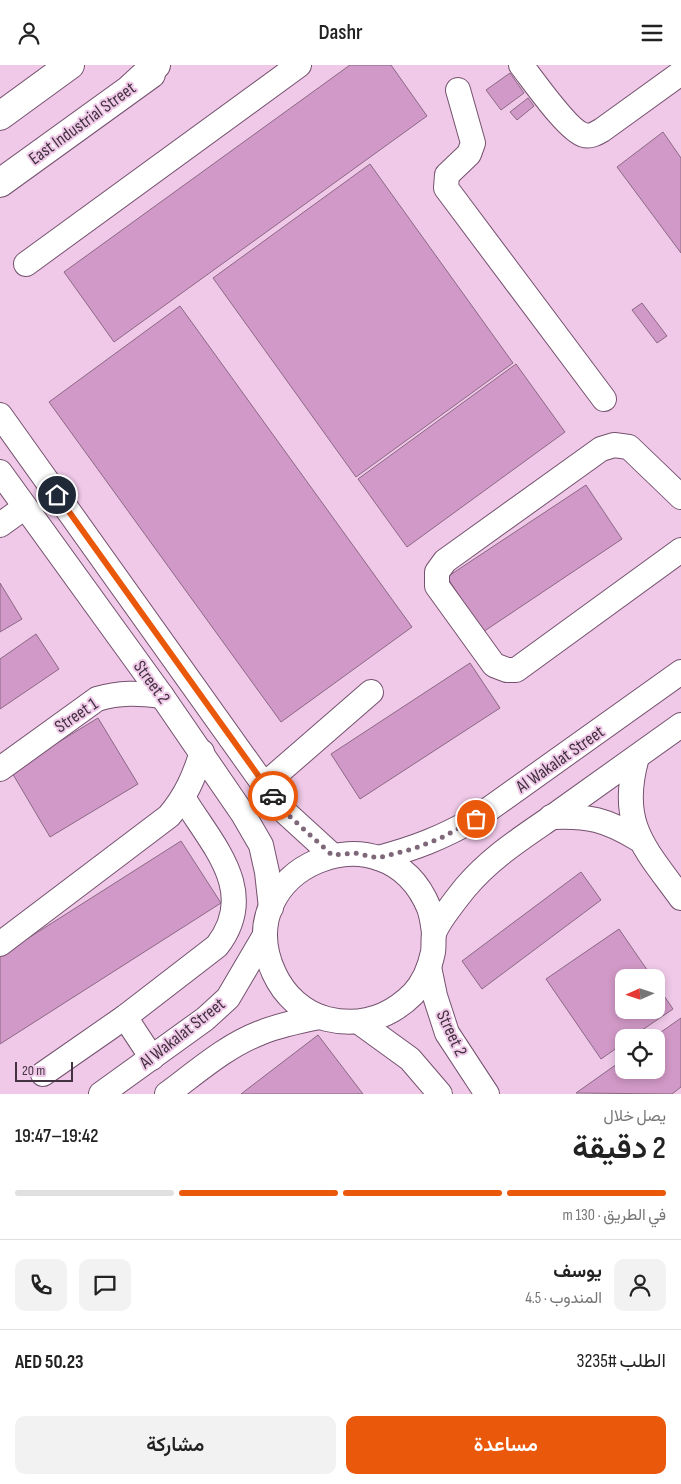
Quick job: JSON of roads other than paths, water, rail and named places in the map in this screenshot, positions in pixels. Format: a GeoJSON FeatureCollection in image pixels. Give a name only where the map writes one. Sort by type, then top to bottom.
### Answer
{"type":"FeatureCollection","features":[{"type":"Feature","properties":{"kind":"main road"},"geometry":{"type":"LineString","coordinates":[[0,116],[70,65]]}},
{"type":"Feature","properties":{"kind":"main road"},"geometry":{"type":"LineString","coordinates":[[132,87],[156,65]]}},
{"type":"Feature","properties":{"kind":"main road","name":"East Industrial Street"},"geometry":{"type":"LineString","coordinates":[[0,183],[132,87],[166,65]]}},
{"type":"Feature","properties":{"kind":"street"},"geometry":{"type":"LineString","coordinates":[[26,264],[299,65]]}},
{"type":"Feature","properties":{"kind":"street"},"geometry":{"type":"LineString","coordinates":[[522,65],[564,119],[583,135],[594,135],[602,130],[681,73]]}},
{"type":"Feature","properties":{"kind":"street"},"geometry":{"type":"LineString","coordinates":[[458,90],[473,143],[469,154],[447,175],[446,188],[604,399]]}},
{"type":"Feature","properties":{"kind":"street","name":"Street 2"},"geometry":{"type":"LineString","coordinates":[[0,415],[264,785],[286,813],[332,855]]}},
{"type":"Feature","properties":{"kind":"street"},"geometry":{"type":"LineString","coordinates":[[681,497],[629,447],[614,445],[601,449],[445,561],[436,572],[437,585],[494,665],[507,670],[516,670],[681,550]]}},
{"type":"Feature","properties":{"kind":"street","name":"Street 2"},"geometry":{"type":"LineString","coordinates":[[0,472],[202,752],[261,845],[268,872],[271,908]]}},
{"type":"Feature","properties":{"kind":"street"},"geometry":{"type":"LineString","coordinates":[[0,525],[25,507]]}},
{"type":"Feature","properties":{"kind":"street","name":"Al Wakalat Street"},"geometry":{"type":"LineString","coordinates":[[378,858],[413,849],[441,838],[476,819],[681,673]]}},
{"type":"Feature","properties":{"kind":"street","name":"Street 1"},"geometry":{"type":"LineString","coordinates":[[0,769],[97,699],[116,693],[137,692],[162,696]]}},
{"type":"Feature","properties":{"kind":"street"},"geometry":{"type":"LineString","coordinates":[[264,785],[371,692]]}},
{"type":"Feature","properties":{"kind":"street"},"geometry":{"type":"LineString","coordinates":[[434,933],[464,889],[495,856],[681,725]]}},
{"type":"Feature","properties":{"kind":"street"},"geometry":{"type":"LineString","coordinates":[[0,944],[169,817],[184,799],[194,778],[202,752]]}},
{"type":"Feature","properties":{"kind":"street"},"geometry":{"type":"LineString","coordinates":[[636,757],[631,777],[629,799],[638,839],[681,899]]}},
{"type":"Feature","properties":{"kind":"street"},"geometry":{"type":"LineString","coordinates":[[43,1073],[124,1017],[217,946],[228,932],[235,895],[232,878],[184,799]]}},
{"type":"Feature","properties":{"kind":"street"},"geometry":{"type":"LineString","coordinates":[[551,817],[575,816],[598,819],[619,827],[638,839]]}},
{"type":"Feature","properties":{"kind":"street"},"geometry":{"type":"LineString","coordinates":[[355,853],[378,858],[400,869],[417,887],[429,909],[434,933],[429,967],[418,988],[402,1005],[382,1017],[359,1022],[339,1022],[320,1017],[297,1004],[280,985],[269,961],[265,935],[271,908],[280,889],[294,873],[312,862],[332,855],[355,853]]}},
{"type":"Feature","properties":{"kind":"street","name":"Al Wakalat Street"},"geometry":{"type":"LineString","coordinates":[[102,1094],[205,1019],[228,998],[265,935]]}},
{"type":"Feature","properties":{"kind":"street","name":"Street 2"},"geometry":{"type":"LineString","coordinates":[[429,967],[435,996],[447,1033],[487,1094]]}},
{"type":"Feature","properties":{"kind":"street"},"geometry":{"type":"LineString","coordinates":[[124,1017],[152,1058]]}},
{"type":"Feature","properties":{"kind":"street"},"geometry":{"type":"LineString","coordinates":[[167,1094],[231,1048],[259,1033],[284,1024],[320,1017]]}},
{"type":"Feature","properties":{"kind":"street"},"geometry":{"type":"LineString","coordinates":[[359,1022],[410,1059],[440,1094]]}}]}
